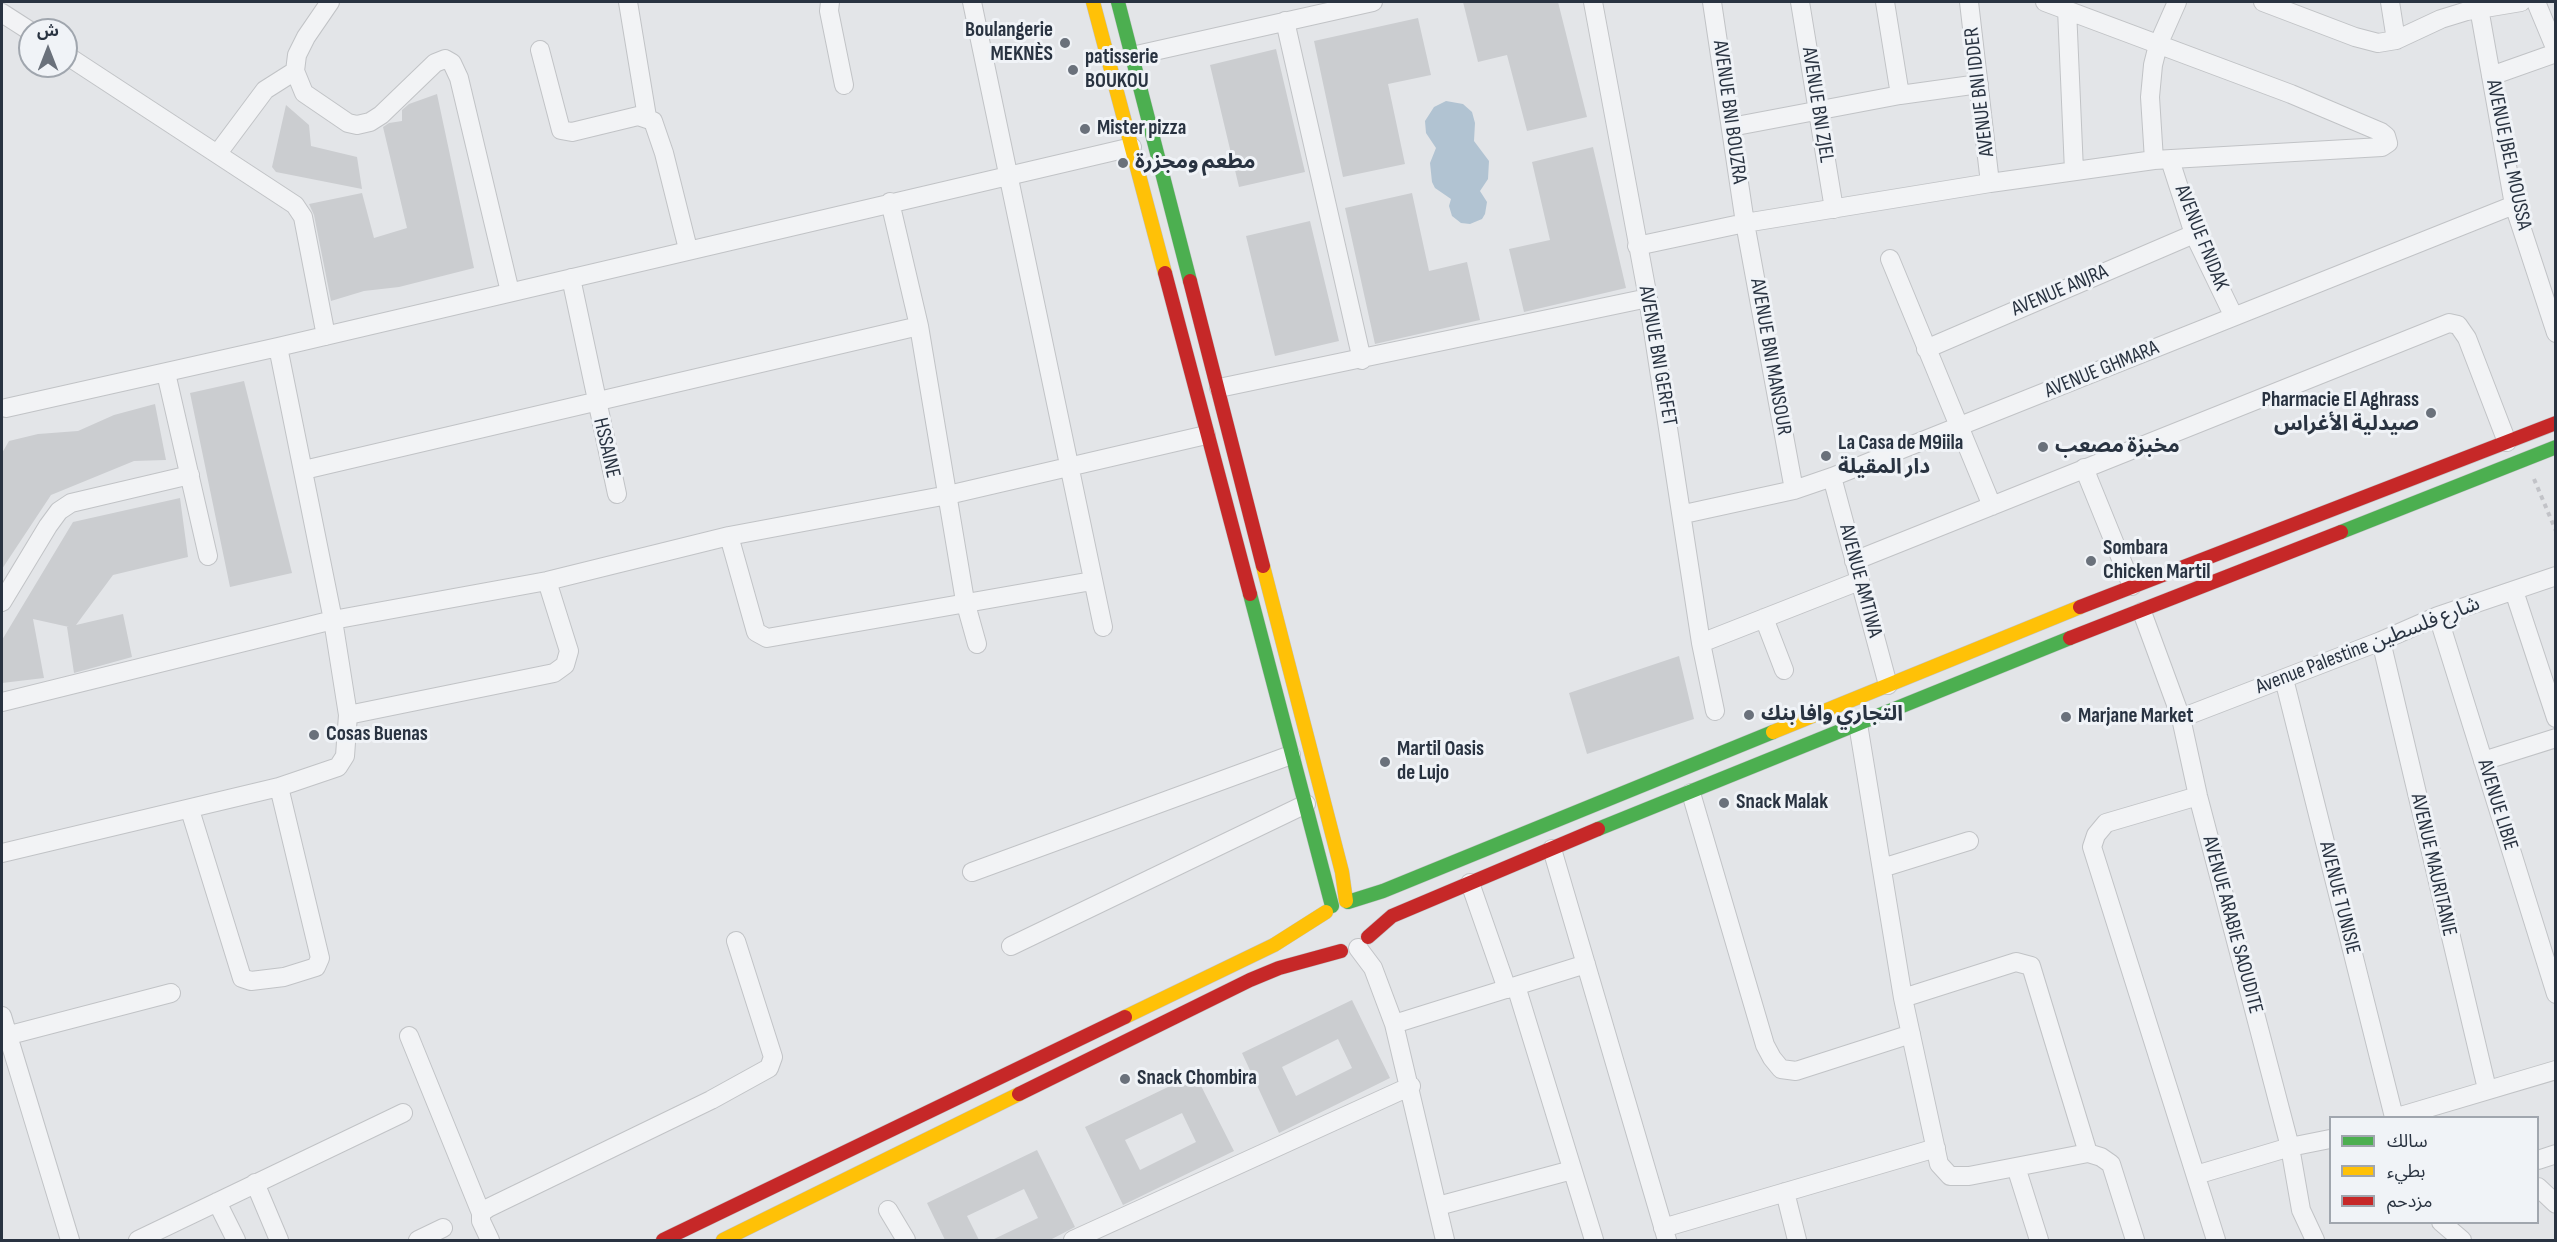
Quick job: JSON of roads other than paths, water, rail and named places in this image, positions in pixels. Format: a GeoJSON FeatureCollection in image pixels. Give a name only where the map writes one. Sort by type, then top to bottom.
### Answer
{"type":"FeatureCollection","features":[{"type":"Feature","properties":{"kind":"main road"},"geometry":{"type":"LineString","coordinates":[[1093,2],[1206,435],[1306,804],[1329,909],[1322,919],[1325,939],[1356,945]]}},
{"type":"Feature","properties":{"kind":"main road"},"geometry":{"type":"LineString","coordinates":[[1118,2],[1345,883],[1347,902]]}},
{"type":"Feature","properties":{"kind":"main road"},"geometry":{"type":"LineString","coordinates":[[663,1240],[1274,945],[1329,909],[1383,891],[2132,586],[2556,423]]}},
{"type":"Feature","properties":{"kind":"main road"},"geometry":{"type":"LineString","coordinates":[[723,1240],[1250,980],[1279,968],[1356,945],[1392,916],[1917,698],[2142,612],[2556,447]]}},
{"type":"Feature","properties":{"kind":"main road"},"geometry":{"type":"LineString","coordinates":[[1347,902],[1355,904],[1367,914],[1370,929],[1356,945]]}},
{"type":"Feature","properties":{"kind":"street"},"geometry":{"type":"LineString","coordinates":[[330,2],[306,37],[297,55],[295,71],[304,93],[348,123],[357,125],[370,122],[381,115],[435,63],[445,59],[452,63],[459,78],[510,292]]}},
{"type":"Feature","properties":{"kind":"street"},"geometry":{"type":"LineString","coordinates":[[628,2],[647,117]]}},
{"type":"Feature","properties":{"kind":"street"},"geometry":{"type":"LineString","coordinates":[[830,2],[829,11],[844,85]]}},
{"type":"Feature","properties":{"kind":"street"},"geometry":{"type":"LineString","coordinates":[[972,2],[1103,627]]}},
{"type":"Feature","properties":{"kind":"street"},"geometry":{"type":"LineString","coordinates":[[1132,56],[1373,2]]}},
{"type":"Feature","properties":{"kind":"street","name":"AVENUE BNI GERFET"},"geometry":{"type":"LineString","coordinates":[[1593,2],[1648,298],[1684,514],[1701,643],[1715,711]]}},
{"type":"Feature","properties":{"kind":"street","name":"AVENUE BNI BOUZRA"},"geometry":{"type":"LineString","coordinates":[[1712,2],[1745,223]]}},
{"type":"Feature","properties":{"kind":"street","name":"AVENUE BNI ZJEL"},"geometry":{"type":"LineString","coordinates":[[1800,2],[1834,209]]}},
{"type":"Feature","properties":{"kind":"street"},"geometry":{"type":"LineString","coordinates":[[1885,2],[1900,94]]}},
{"type":"Feature","properties":{"kind":"street","name":"AVENUE BNI IDDER"},"geometry":{"type":"LineString","coordinates":[[1969,2],[1990,183]]}},
{"type":"Feature","properties":{"kind":"street"},"geometry":{"type":"LineString","coordinates":[[1637,246],[1745,223],[2074,171],[2162,160],[2386,146],[2388,139],[2380,132],[2301,99],[2045,2]]}},
{"type":"Feature","properties":{"kind":"street","name":"AVENUE FNIDAK"},"geometry":{"type":"LineString","coordinates":[[2177,2],[2158,45],[2150,96],[2162,160],[2194,234],[2234,315]]}},
{"type":"Feature","properties":{"kind":"street"},"geometry":{"type":"LineString","coordinates":[[2263,2],[2355,38],[2378,43],[2396,40],[2441,19],[2479,8],[2521,2]]}},
{"type":"Feature","properties":{"kind":"street"},"geometry":{"type":"LineString","coordinates":[[2390,2],[2396,40]]}},
{"type":"Feature","properties":{"kind":"street"},"geometry":{"type":"LineString","coordinates":[[2492,76],[2556,51],[2536,2]]}},
{"type":"Feature","properties":{"kind":"street","name":"AVENUE JBEL MOUSSA"},"geometry":{"type":"LineString","coordinates":[[2479,8],[2514,205],[2549,288],[2556,333]]}},
{"type":"Feature","properties":{"kind":"street"},"geometry":{"type":"LineString","coordinates":[[2067,9],[2074,171]]}},
{"type":"Feature","properties":{"kind":"street"},"geometry":{"type":"LineString","coordinates":[[2,13],[18,24]]}},
{"type":"Feature","properties":{"kind":"street"},"geometry":{"type":"LineString","coordinates":[[1285,21],[1362,360]]}},
{"type":"Feature","properties":{"kind":"street"},"geometry":{"type":"LineString","coordinates":[[540,50],[561,130],[572,132],[622,119],[647,117],[653,121],[664,153],[688,249]]}},
{"type":"Feature","properties":{"kind":"street"},"geometry":{"type":"LineString","coordinates":[[78,63],[295,205],[303,217],[326,336]]}},
{"type":"Feature","properties":{"kind":"street"},"geometry":{"type":"LineString","coordinates":[[218,153],[265,90],[295,71]]}},
{"type":"Feature","properties":{"kind":"street"},"geometry":{"type":"LineString","coordinates":[[1731,127],[1900,94],[1979,84]]}},
{"type":"Feature","properties":{"kind":"street"},"geometry":{"type":"LineString","coordinates":[[3,410],[1132,147]]}},
{"type":"Feature","properties":{"kind":"street"},"geometry":{"type":"LineString","coordinates":[[890,202],[919,326],[965,601],[977,644]]}},
{"type":"Feature","properties":{"kind":"street","name":"AVENUE GHMARA"},"geometry":{"type":"LineString","coordinates":[[1684,514],[1794,490],[1832,477],[1960,428],[2234,315],[2514,205]]}},
{"type":"Feature","properties":{"kind":"street","name":"AVENUE BNI MANSOUR"},"geometry":{"type":"LineString","coordinates":[[1745,223],[1794,490]]}},
{"type":"Feature","properties":{"kind":"street","name":"AVENUE ANJRA"},"geometry":{"type":"LineString","coordinates":[[1926,349],[2194,234]]}},
{"type":"Feature","properties":{"kind":"street"},"geometry":{"type":"LineString","coordinates":[[1890,259],[1992,506]]}},
{"type":"Feature","properties":{"kind":"street","name":"HSSAINE"},"geometry":{"type":"LineString","coordinates":[[571,278],[617,494]]}},
{"type":"Feature","properties":{"kind":"street"},"geometry":{"type":"LineString","coordinates":[[1219,388],[1362,360],[1648,298]]}},
{"type":"Feature","properties":{"kind":"street"},"geometry":{"type":"LineString","coordinates":[[1854,561],[2450,323],[2458,325],[2468,338],[2507,442]]}},
{"type":"Feature","properties":{"kind":"street"},"geometry":{"type":"LineString","coordinates":[[304,470],[919,326]]}},
{"type":"Feature","properties":{"kind":"street"},"geometry":{"type":"LineString","coordinates":[[2,853],[279,787],[339,767],[345,756],[348,716],[333,620],[278,347]]}},
{"type":"Feature","properties":{"kind":"street"},"geometry":{"type":"LineString","coordinates":[[166,373],[208,556]]}},
{"type":"Feature","properties":{"kind":"street"},"geometry":{"type":"LineString","coordinates":[[2,702],[333,620],[547,581],[729,536],[948,495],[1206,435]]}},
{"type":"Feature","properties":{"kind":"street"},"geometry":{"type":"LineString","coordinates":[[2084,468],[2132,586]]}},
{"type":"Feature","properties":{"kind":"street"},"geometry":{"type":"LineString","coordinates":[[2,602],[48,526],[65,507],[71,503],[190,475]]}},
{"type":"Feature","properties":{"kind":"street","name":"AVENUE AMTIWA"},"geometry":{"type":"LineString","coordinates":[[1832,477],[1888,685]]}},
{"type":"Feature","properties":{"kind":"street"},"geometry":{"type":"LineString","coordinates":[[729,536],[756,632],[767,638],[965,601],[1092,581]]}},
{"type":"Feature","properties":{"kind":"street","name":"Avenue Palestine شارع فلسطين"},"geometry":{"type":"LineString","coordinates":[[2181,718],[2381,641],[2438,616],[2556,576]]}},
{"type":"Feature","properties":{"kind":"street"},"geometry":{"type":"LineString","coordinates":[[348,716],[554,673],[565,665],[569,651],[547,581]]}},
{"type":"Feature","properties":{"kind":"street"},"geometry":{"type":"LineString","coordinates":[[1701,643],[1859,581]]}},
{"type":"Feature","properties":{"kind":"street"},"geometry":{"type":"LineString","coordinates":[[2514,591],[2556,718]]}},
{"type":"Feature","properties":{"kind":"street","name":"AVENUE ARABIE SAOUDITE"},"geometry":{"type":"LineString","coordinates":[[2142,612],[2181,718],[2198,796],[2290,1147],[2301,1209],[2315,1240]]}},
{"type":"Feature","properties":{"kind":"street","name":"AVENUE LIBIE"},"geometry":{"type":"LineString","coordinates":[[2438,616],[2556,994]]}},
{"type":"Feature","properties":{"kind":"street"},"geometry":{"type":"LineString","coordinates":[[1764,618],[1784,670]]}},
{"type":"Feature","properties":{"kind":"street","name":"AVENUE MAURITANIE"},"geometry":{"type":"LineString","coordinates":[[2381,641],[2487,1089]]}},
{"type":"Feature","properties":{"kind":"street","name":"AVENUE TUNISIE"},"geometry":{"type":"LineString","coordinates":[[2284,679],[2393,1116]]}},
{"type":"Feature","properties":{"kind":"street"},"geometry":{"type":"LineString","coordinates":[[1858,724],[1902,998],[1939,1164],[1950,1176],[1969,1176],[2088,1154],[2111,1164],[2135,1240]]}},
{"type":"Feature","properties":{"kind":"street"},"geometry":{"type":"LineString","coordinates":[[2483,761],[2556,738]]}},
{"type":"Feature","properties":{"kind":"street"},"geometry":{"type":"LineString","coordinates":[[972,872],[1291,755]]}},
{"type":"Feature","properties":{"kind":"street"},"geometry":{"type":"LineString","coordinates":[[190,810],[242,978],[251,981],[284,977],[316,967],[320,958],[279,787]]}},
{"type":"Feature","properties":{"kind":"street"},"geometry":{"type":"LineString","coordinates":[[1691,793],[1765,1045],[1781,1069],[1796,1071],[1911,1034]]}},
{"type":"Feature","properties":{"kind":"street"},"geometry":{"type":"LineString","coordinates":[[2198,796],[2106,823],[2096,835],[2092,847],[2216,1240]]}},
{"type":"Feature","properties":{"kind":"street"},"geometry":{"type":"LineString","coordinates":[[1011,946],[1306,804]]}},
{"type":"Feature","properties":{"kind":"street"},"geometry":{"type":"LineString","coordinates":[[1881,867],[1968,842]]}},
{"type":"Feature","properties":{"kind":"street"},"geometry":{"type":"LineString","coordinates":[[1552,849],[1665,1234],[1785,1192],[1936,1148]]}},
{"type":"Feature","properties":{"kind":"street"},"geometry":{"type":"LineString","coordinates":[[1470,883],[1511,987],[1594,1240]]}},
{"type":"Feature","properties":{"kind":"street"},"geometry":{"type":"LineString","coordinates":[[481,1213],[711,1100],[769,1068],[773,1058],[736,941]]}},
{"type":"Feature","properties":{"kind":"street"},"geometry":{"type":"LineString","coordinates":[[1356,945],[1373,968],[1394,1024],[1411,1086],[1446,1240]]}},
{"type":"Feature","properties":{"kind":"street"},"geometry":{"type":"LineString","coordinates":[[1902,998],[2016,962],[2031,966],[2088,1154]]}},
{"type":"Feature","properties":{"kind":"street"},"geometry":{"type":"LineString","coordinates":[[1394,1024],[1586,964]]}},
{"type":"Feature","properties":{"kind":"street"},"geometry":{"type":"LineString","coordinates":[[4,1036],[171,993]]}},
{"type":"Feature","properties":{"kind":"street"},"geometry":{"type":"LineString","coordinates":[[2,1016],[4,1036],[70,1240]]}},
{"type":"Feature","properties":{"kind":"street"},"geometry":{"type":"LineString","coordinates":[[409,1036],[490,1240]]}},
{"type":"Feature","properties":{"kind":"street"},"geometry":{"type":"LineString","coordinates":[[2400,1116],[2556,1070]]}},
{"type":"Feature","properties":{"kind":"street"},"geometry":{"type":"LineString","coordinates":[[1073,1240],[1411,1086]]}},
{"type":"Feature","properties":{"kind":"street"},"geometry":{"type":"LineString","coordinates":[[138,1240],[403,1113]]}},
{"type":"Feature","properties":{"kind":"street"},"geometry":{"type":"LineString","coordinates":[[2196,1174],[2290,1147],[2329,1139]]}},
{"type":"Feature","properties":{"kind":"street"},"geometry":{"type":"LineString","coordinates":[[2539,1160],[2556,1154]]}},
{"type":"Feature","properties":{"kind":"street"},"geometry":{"type":"LineString","coordinates":[[2016,1167],[2039,1240]]}},
{"type":"Feature","properties":{"kind":"street"},"geometry":{"type":"LineString","coordinates":[[1438,1206],[1572,1170]]}},
{"type":"Feature","properties":{"kind":"street"},"geometry":{"type":"LineString","coordinates":[[255,1183],[279,1240]]}},
{"type":"Feature","properties":{"kind":"street"},"geometry":{"type":"LineString","coordinates":[[2539,1188],[2556,1204]]}},
{"type":"Feature","properties":{"kind":"street"},"geometry":{"type":"LineString","coordinates":[[1785,1192],[1797,1240]]}},
{"type":"Feature","properties":{"kind":"street"},"geometry":{"type":"LineString","coordinates":[[217,1202],[236,1240]]}},
{"type":"Feature","properties":{"kind":"street"},"geometry":{"type":"LineString","coordinates":[[888,1210],[906,1240]]}},
{"type":"Feature","properties":{"kind":"street"},"geometry":{"type":"LineString","coordinates":[[2443,1224],[2462,1240]]}},
{"type":"Feature","properties":{"kind":"street"},"geometry":{"type":"LineString","coordinates":[[418,1240],[443,1228]]}},
{"type":"Feature","properties":{"kind":"water"},"geometry":{"type":"Polygon","coordinates":[[[1446,101],[1463,104],[1472,112],[1475,123],[1474,141],[1489,161],[1488,179],[1480,191],[1487,202],[1485,214],[1482,219],[1470,224],[1461,223],[1452,216],[1449,206],[1451,199],[1435,188],[1432,182],[1430,163],[1436,148],[1426,133],[1425,121],[1434,107],[1446,101]]]}},
{"type":"Feature","properties":{"kind":"place","name":"Boulangerie MEKNÈS"},"geometry":{"type":"Point","coordinates":[1065,43]}},
{"type":"Feature","properties":{"kind":"place","name":"patisserie BOUKOU"},"geometry":{"type":"Point","coordinates":[1073,70]}},
{"type":"Feature","properties":{"kind":"place","name":"Mister pizza"},"geometry":{"type":"Point","coordinates":[1085,129]}},
{"type":"Feature","properties":{"kind":"place","name":"مطعم ومجزرة"},"geometry":{"type":"Point","coordinates":[1123,163]}},
{"type":"Feature","properties":{"kind":"place","name":"Pharmacie El Aghrass صيدلية الأغراس"},"geometry":{"type":"Point","coordinates":[2431,413]}},
{"type":"Feature","properties":{"kind":"place","name":"مخبزة مصعب"},"geometry":{"type":"Point","coordinates":[2043,447]}},
{"type":"Feature","properties":{"kind":"place","name":"La Casa de M9iila دار المقيلة"},"geometry":{"type":"Point","coordinates":[1826,456]}},
{"type":"Feature","properties":{"kind":"place","name":"Sombara Chicken Martil"},"geometry":{"type":"Point","coordinates":[2091,561]}},
{"type":"Feature","properties":{"kind":"place","name":"التجاري وافا بنك"},"geometry":{"type":"Point","coordinates":[1749,715]}},
{"type":"Feature","properties":{"kind":"place","name":"Marjane Market"},"geometry":{"type":"Point","coordinates":[2066,717]}},
{"type":"Feature","properties":{"kind":"place","name":"Cosas Buenas"},"geometry":{"type":"Point","coordinates":[314,735]}},
{"type":"Feature","properties":{"kind":"place","name":"Martil Oasis de Lujo"},"geometry":{"type":"Point","coordinates":[1385,762]}},
{"type":"Feature","properties":{"kind":"place","name":"Snack Malak"},"geometry":{"type":"Point","coordinates":[1724,803]}},
{"type":"Feature","properties":{"kind":"place","name":"Snack Chombira"},"geometry":{"type":"Point","coordinates":[1125,1079]}}]}
